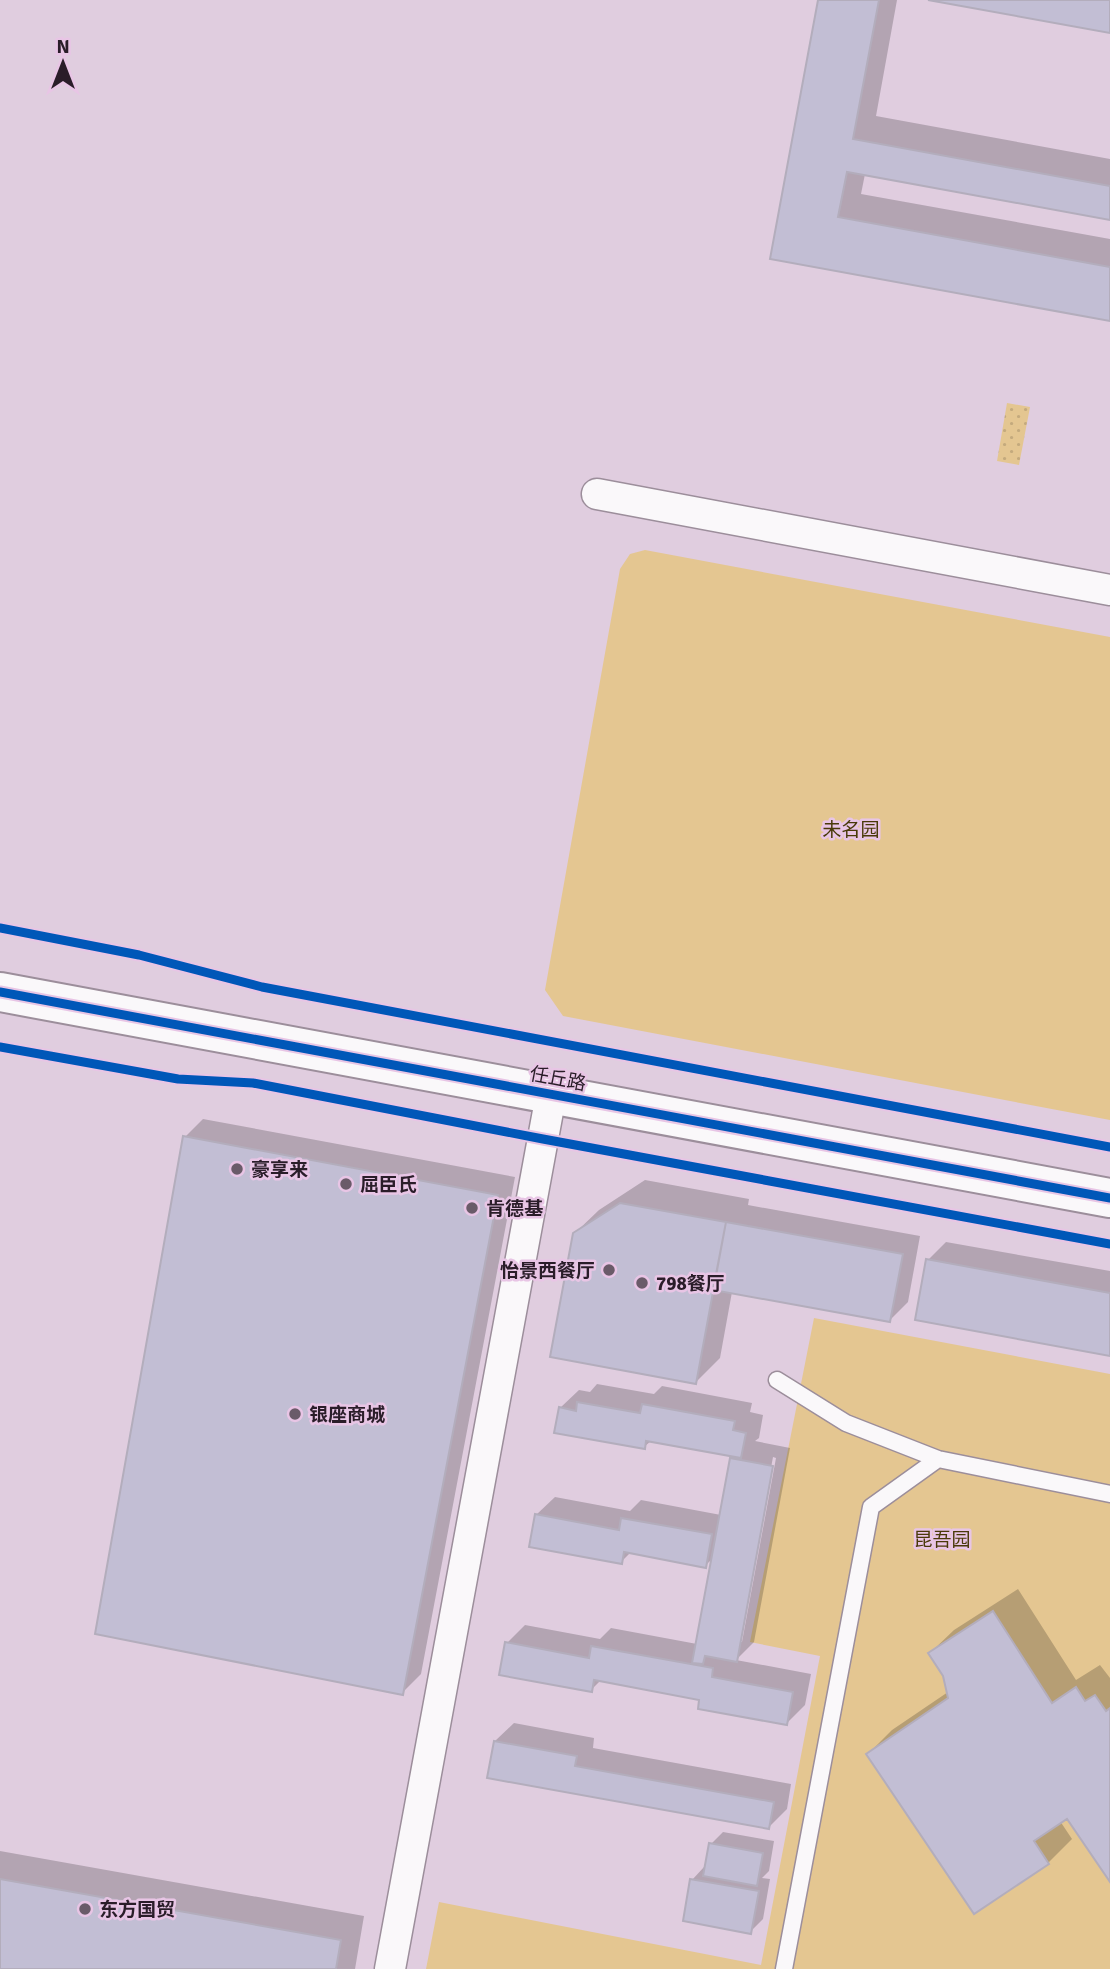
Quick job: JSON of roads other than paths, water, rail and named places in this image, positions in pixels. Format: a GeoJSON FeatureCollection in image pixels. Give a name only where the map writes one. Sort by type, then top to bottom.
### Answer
{"type":"FeatureCollection","features":[{"type":"Feature","properties":{"kind":"street"},"geometry":{"type":"LineString","coordinates":[[597,494],[1110,590]]}},
{"type":"Feature","properties":{"kind":"street","name":"任丘路"},"geometry":{"type":"LineString","coordinates":[[0,992],[1110,1198]]}},
{"type":"Feature","properties":{"kind":"street"},"geometry":{"type":"LineString","coordinates":[[390,1969],[551,1095]]}},
{"type":"Feature","properties":{"kind":"lane"},"geometry":{"type":"LineString","coordinates":[[777,1380],[846,1423],[938,1459],[1110,1493]]}},
{"type":"Feature","properties":{"kind":"lane"},"geometry":{"type":"LineString","coordinates":[[784,1969],[871,1507],[938,1459]]}},
{"type":"Feature","properties":{"kind":"place","name":"豪享来"},"geometry":{"type":"Point","coordinates":[237,1169]}},
{"type":"Feature","properties":{"kind":"place","name":"屈臣氏"},"geometry":{"type":"Point","coordinates":[346,1184]}},
{"type":"Feature","properties":{"kind":"place","name":"肯德基"},"geometry":{"type":"Point","coordinates":[472,1208]}},
{"type":"Feature","properties":{"kind":"place","name":"怡景西餐厅"},"geometry":{"type":"Point","coordinates":[609,1270]}},
{"type":"Feature","properties":{"kind":"place","name":"798餐厅"},"geometry":{"type":"Point","coordinates":[642,1283]}},
{"type":"Feature","properties":{"kind":"place","name":"银座商城"},"geometry":{"type":"Point","coordinates":[295,1414]}},
{"type":"Feature","properties":{"kind":"place","name":"东方国贸"},"geometry":{"type":"Point","coordinates":[85,1909]}},
{"type":"Feature","properties":{"kind":"park label","name":"未名园"},"geometry":{"type":"Point","coordinates":[851,829]}},
{"type":"Feature","properties":{"kind":"park label","name":"昆吾园"},"geometry":{"type":"Point","coordinates":[942,1539]}}]}
